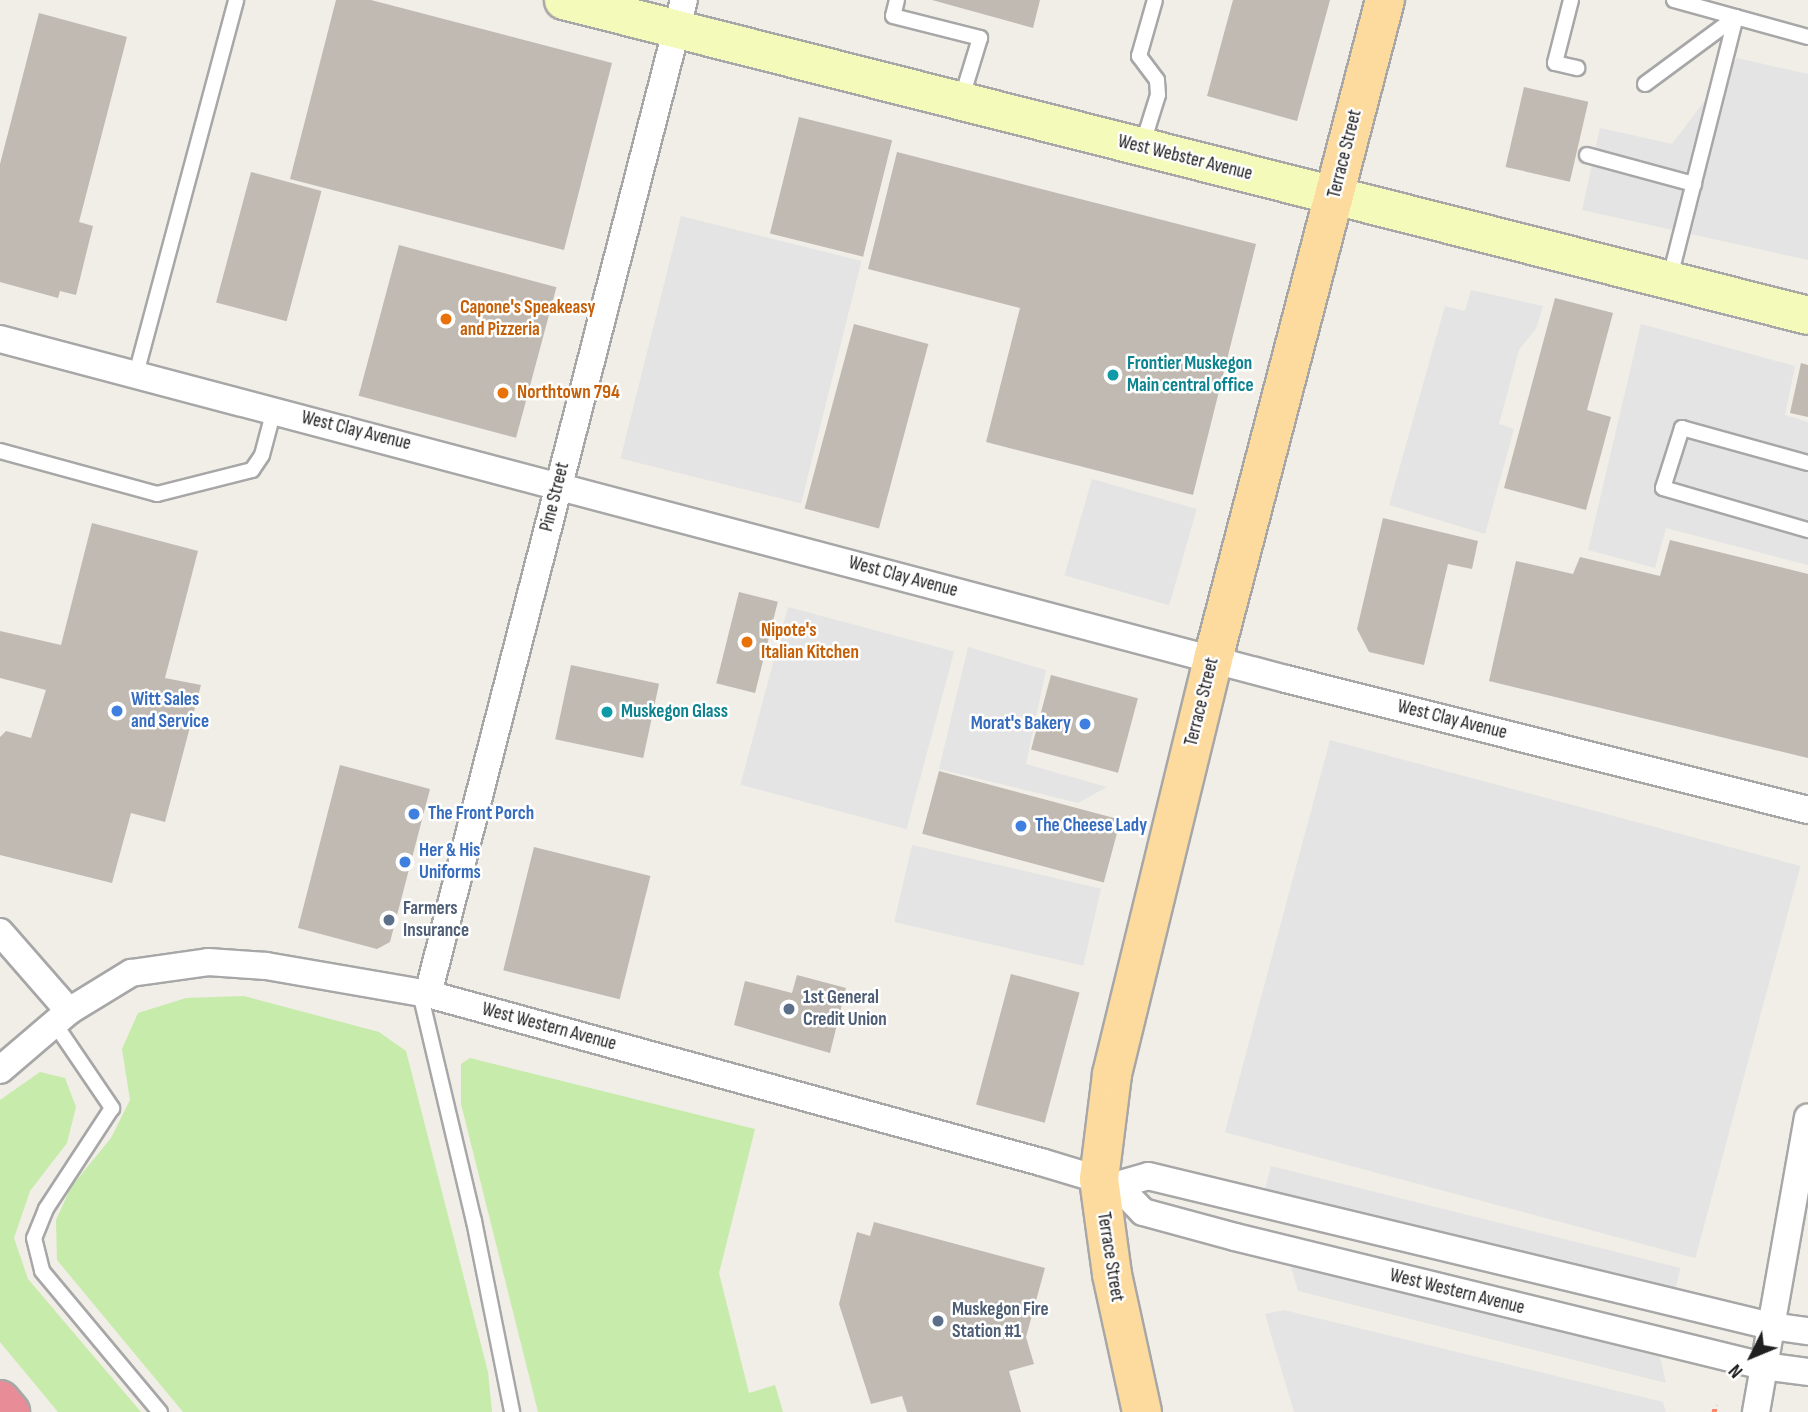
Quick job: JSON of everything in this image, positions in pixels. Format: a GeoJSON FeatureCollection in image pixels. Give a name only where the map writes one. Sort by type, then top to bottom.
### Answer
{"type":"FeatureCollection","features":[{"type":"Feature","properties":{"kind":"highway"},"geometry":{"type":"LineString","coordinates":[[0,1401],[10,1412]]}},
{"type":"Feature","properties":{"kind":"main road","name":"West Webster Avenue"},"geometry":{"type":"LineString","coordinates":[[563,0],[680,15],[961,101],[1808,315]]}},
{"type":"Feature","properties":{"kind":"main road","name":"Terrace Street"},"geometry":{"type":"LineString","coordinates":[[1142,1412],[1112,1274],[1108,1182],[1111,1074],[1213,659],[1385,0]]}},
{"type":"Feature","properties":{"kind":"street","name":"Pine Street"},"geometry":{"type":"LineString","coordinates":[[424,993],[680,15]]}},
{"type":"Feature","properties":{"kind":"street","name":"West Clay Avenue"},"geometry":{"type":"LineString","coordinates":[[0,339],[558,483],[1213,659],[1808,810]]}},
{"type":"Feature","properties":{"kind":"street"},"geometry":{"type":"LineString","coordinates":[[0,932],[62,1017]]}},
{"type":"Feature","properties":{"kind":"street","name":"West Western Avenue"},"geometry":{"type":"LineString","coordinates":[[0,1070],[62,1017],[131,973],[208,962],[266,966],[424,993],[1108,1182],[1148,1176],[1770,1326],[1808,1331]]}},
{"type":"Feature","properties":{"kind":"street"},"geometry":{"type":"LineString","coordinates":[[1756,1412],[1808,1118]]}},
{"type":"Feature","properties":{"kind":"street","name":"West Western Avenue"},"geometry":{"type":"LineString","coordinates":[[1108,1182],[1143,1212],[1763,1367],[1808,1372]]}},
{"type":"Feature","properties":{"kind":"lane"},"geometry":{"type":"LineString","coordinates":[[136,374],[236,0]]}},
{"type":"Feature","properties":{"kind":"lane"},"geometry":{"type":"LineString","coordinates":[[897,0],[893,16],[980,38],[961,101]]}},
{"type":"Feature","properties":{"kind":"lane"},"geometry":{"type":"LineString","coordinates":[[1142,147],[1158,95],[1157,80],[1139,56],[1155,0]]}},
{"type":"Feature","properties":{"kind":"lane"},"geometry":{"type":"LineString","coordinates":[[1571,0],[1555,63],[1577,68]]}},
{"type":"Feature","properties":{"kind":"lane"},"geometry":{"type":"LineString","coordinates":[[1674,0],[1808,37]]}},
{"type":"Feature","properties":{"kind":"lane"},"geometry":{"type":"LineString","coordinates":[[1645,84],[1736,17]]}},
{"type":"Feature","properties":{"kind":"lane"},"geometry":{"type":"LineString","coordinates":[[1669,282],[1736,17]]}},
{"type":"Feature","properties":{"kind":"lane"},"geometry":{"type":"LineString","coordinates":[[1587,155],[1694,184]]}},
{"type":"Feature","properties":{"kind":"lane"},"geometry":{"type":"LineString","coordinates":[[0,451],[158,494],[251,470],[262,455],[274,410]]}},
{"type":"Feature","properties":{"kind":"lane"},"geometry":{"type":"LineString","coordinates":[[1808,463],[1682,428],[1663,488],[1808,530]]}},
{"type":"Feature","properties":{"kind":"lane"},"geometry":{"type":"LineString","coordinates":[[424,993],[477,1234],[512,1412]]}},
{"type":"Feature","properties":{"kind":"lane"},"geometry":{"type":"LineString","coordinates":[[62,1017],[112,1108],[46,1209],[34,1238],[42,1271],[160,1412]]}},
{"type":"Feature","properties":{"kind":"path"},"geometry":{"type":"LineString","coordinates":[[1714,1412],[1715,1405]]}},
{"type":"Feature","properties":{"kind":"green space"},"geometry":{"type":"Polygon","coordinates":[[[244,996],[379,1032],[406,1051],[488,1372],[492,1412],[183,1412],[57,1260],[56,1220],[71,1187],[111,1138],[130,1100],[122,1049],[138,1013],[186,998],[244,996]]]}},
{"type":"Feature","properties":{"kind":"green space"},"geometry":{"type":"Polygon","coordinates":[[[470,1058],[755,1129],[719,1273],[749,1393],[775,1385],[783,1412],[538,1412],[461,1104],[461,1064],[470,1058]]]}},
{"type":"Feature","properties":{"kind":"green space"},"geometry":{"type":"Polygon","coordinates":[[[40,1072],[65,1078],[76,1107],[67,1143],[30,1191],[14,1238],[28,1279],[141,1412],[58,1412],[0,1342],[0,1100],[40,1072]]]}},
{"type":"Feature","properties":{"kind":"shaded area"},"geometry":{"type":"Polygon","coordinates":[[[1737,58],[1808,74],[1808,260],[1582,210],[1600,128],[1672,144],[1737,58]]]}},
{"type":"Feature","properties":{"kind":"shaded area"},"geometry":{"type":"Polygon","coordinates":[[[681,216],[861,261],[801,504],[621,459],[681,216]]]}},
{"type":"Feature","properties":{"kind":"shaded area"},"geometry":{"type":"Polygon","coordinates":[[[1471,290],[1543,306],[1536,329],[1519,350],[1499,424],[1514,429],[1485,534],[1389,505],[1445,306],[1465,311],[1471,290]]]}},
{"type":"Feature","properties":{"kind":"shaded area"},"geometry":{"type":"Polygon","coordinates":[[[1641,324],[1795,366],[1785,415],[1808,422],[1808,565],[1666,528],[1655,568],[1588,550],[1641,324]]]}},
{"type":"Feature","properties":{"kind":"shaded area"},"geometry":{"type":"Polygon","coordinates":[[[1092,479],[1197,509],[1169,605],[1064,575],[1092,479]]]}},
{"type":"Feature","properties":{"kind":"shaded area"},"geometry":{"type":"Polygon","coordinates":[[[788,607],[954,652],[907,829],[740,785],[788,607]]]}},
{"type":"Feature","properties":{"kind":"shaded area"},"geometry":{"type":"Polygon","coordinates":[[[968,647],[1046,670],[1026,764],[1107,787],[1078,803],[939,769],[968,647]]]}},
{"type":"Feature","properties":{"kind":"shaded area"},"geometry":{"type":"Polygon","coordinates":[[[1330,740],[1800,866],[1695,1258],[1225,1132],[1330,740]]]}},
{"type":"Feature","properties":{"kind":"shaded area"},"geometry":{"type":"Polygon","coordinates":[[[912,845],[1101,889],[1083,966],[894,922],[912,845]]]}},
{"type":"Feature","properties":{"kind":"shaded area"},"geometry":{"type":"Polygon","coordinates":[[[1271,1166],[1680,1268],[1673,1296],[1264,1194],[1271,1166]]]}},
{"type":"Feature","properties":{"kind":"shaded area"},"geometry":{"type":"Polygon","coordinates":[[[1289,1260],[1660,1357],[1666,1383],[1298,1291],[1289,1260]]]}},
{"type":"Feature","properties":{"kind":"shaded area"},"geometry":{"type":"Polygon","coordinates":[[[1284,1310],[1663,1402],[1666,1412],[1294,1412],[1265,1314],[1284,1310]]]}},
{"type":"Feature","properties":{"kind":"building"},"geometry":{"type":"Polygon","coordinates":[[[336,0],[371,0],[612,63],[564,250],[290,179],[336,0]]]}},
{"type":"Feature","properties":{"kind":"building"},"geometry":{"type":"Polygon","coordinates":[[[932,0],[1040,0],[1033,28],[932,0]]]}},
{"type":"Feature","properties":{"kind":"building"},"geometry":{"type":"Polygon","coordinates":[[[1233,0],[1330,0],[1297,121],[1207,96],[1233,0]]]}},
{"type":"Feature","properties":{"kind":"building"},"geometry":{"type":"Polygon","coordinates":[[[39,13],[127,37],[79,222],[93,226],[76,295],[60,291],[58,298],[0,282],[0,164],[39,13]]]}},
{"type":"Feature","properties":{"kind":"building"},"geometry":{"type":"Polygon","coordinates":[[[1524,87],[1588,102],[1570,182],[1506,167],[1524,87]]]}},
{"type":"Feature","properties":{"kind":"building"},"geometry":{"type":"Polygon","coordinates":[[[799,117],[892,140],[863,257],[770,233],[799,117]]]}},
{"type":"Feature","properties":{"kind":"building","name":"Frontier Muskegon Main central office"},"geometry":{"type":"Polygon","coordinates":[[[897,152],[1256,244],[1193,495],[986,442],[1020,308],[868,269],[897,152]]]}},
{"type":"Feature","properties":{"kind":"building"},"geometry":{"type":"Polygon","coordinates":[[[251,172],[322,191],[287,321],[216,302],[251,172]]]}},
{"type":"Feature","properties":{"kind":"building"},"geometry":{"type":"Polygon","coordinates":[[[399,245],[556,287],[516,438],[359,396],[399,245]]]}},
{"type":"Feature","properties":{"kind":"building"},"geometry":{"type":"Polygon","coordinates":[[[1555,298],[1613,313],[1587,410],[1611,417],[1586,510],[1504,488],[1555,298]]]}},
{"type":"Feature","properties":{"kind":"building"},"geometry":{"type":"Polygon","coordinates":[[[854,324],[928,344],[879,528],[805,508],[854,324]]]}},
{"type":"Feature","properties":{"kind":"building"},"geometry":{"type":"Polygon","coordinates":[[[1801,363],[1808,365],[1808,417],[1790,413],[1801,363]]]}},
{"type":"Feature","properties":{"kind":"building"},"geometry":{"type":"Polygon","coordinates":[[[1383,518],[1478,541],[1472,569],[1448,564],[1424,665],[1369,652],[1357,629],[1383,518]]]}},
{"type":"Feature","properties":{"kind":"building","name":"Witt Sales and Service"},"geometry":{"type":"Polygon","coordinates":[[[92,523],[198,551],[165,678],[201,685],[165,822],[131,813],[112,883],[0,855],[0,737],[6,731],[31,738],[46,690],[0,678],[0,631],[61,645],[92,523]]]}},
{"type":"Feature","properties":{"kind":"building"},"geometry":{"type":"Polygon","coordinates":[[[1670,540],[1808,574],[1808,758],[1489,681],[1516,561],[1573,574],[1580,557],[1660,576],[1670,540]]]}},
{"type":"Feature","properties":{"kind":"building","name":"Nipote's Italian Kitchen"},"geometry":{"type":"Polygon","coordinates":[[[739,592],[778,602],[755,693],[716,683],[739,592]]]}},
{"type":"Feature","properties":{"kind":"building","name":"Muskegon Glass"},"geometry":{"type":"Polygon","coordinates":[[[571,665],[659,684],[643,758],[555,739],[571,665]]]}},
{"type":"Feature","properties":{"kind":"building","name":"Morat's Bakery"},"geometry":{"type":"Polygon","coordinates":[[[1051,675],[1138,698],[1118,773],[1031,749],[1051,675]]]}},
{"type":"Feature","properties":{"kind":"building"},"geometry":{"type":"Polygon","coordinates":[[[340,765],[430,789],[390,942],[377,949],[298,928],[340,765]]]}},
{"type":"Feature","properties":{"kind":"building","name":"The Cheese Lady"},"geometry":{"type":"Polygon","coordinates":[[[939,771],[1121,820],[1104,882],[922,834],[939,771]]]}},
{"type":"Feature","properties":{"kind":"building"},"geometry":{"type":"Polygon","coordinates":[[[534,847],[650,876],[620,999],[503,970],[534,847]]]}},
{"type":"Feature","properties":{"kind":"building"},"geometry":{"type":"Polygon","coordinates":[[[1011,974],[1080,992],[1045,1123],[976,1104],[1011,974]]]}},
{"type":"Feature","properties":{"kind":"building","name":"1st General Credit Union"},"geometry":{"type":"Polygon","coordinates":[[[797,975],[846,988],[830,1053],[734,1025],[745,981],[792,993],[797,975]]]}},
{"type":"Feature","properties":{"kind":"building","name":"Muskegon Fire Station #1"},"geometry":{"type":"Polygon","coordinates":[[[874,1222],[1045,1268],[1026,1337],[1034,1364],[1009,1371],[1021,1412],[907,1412],[902,1396],[871,1404],[839,1304],[857,1232],[870,1236],[874,1222]]]}},
{"type":"Feature","properties":{"kind":"place","name":"Capone's Speakeasy and Pizzeria"},"geometry":{"type":"Point","coordinates":[446,319]}},
{"type":"Feature","properties":{"kind":"place","name":"Frontier Muskegon Main central office"},"geometry":{"type":"Point","coordinates":[1113,375]}},
{"type":"Feature","properties":{"kind":"place","name":"Northtown 794"},"geometry":{"type":"Point","coordinates":[503,393]}},
{"type":"Feature","properties":{"kind":"place","name":"Nipote's Italian Kitchen"},"geometry":{"type":"Point","coordinates":[747,642]}},
{"type":"Feature","properties":{"kind":"place","name":"Witt Sales and Service"},"geometry":{"type":"Point","coordinates":[117,711]}},
{"type":"Feature","properties":{"kind":"place","name":"Muskegon Glass"},"geometry":{"type":"Point","coordinates":[607,712]}},
{"type":"Feature","properties":{"kind":"place","name":"Morat's Bakery"},"geometry":{"type":"Point","coordinates":[1085,724]}},
{"type":"Feature","properties":{"kind":"place","name":"The Front Porch"},"geometry":{"type":"Point","coordinates":[414,814]}},
{"type":"Feature","properties":{"kind":"place","name":"The Cheese Lady"},"geometry":{"type":"Point","coordinates":[1021,826]}},
{"type":"Feature","properties":{"kind":"place","name":"Her & His Uniforms"},"geometry":{"type":"Point","coordinates":[405,862]}},
{"type":"Feature","properties":{"kind":"place","name":"Farmers Insurance"},"geometry":{"type":"Point","coordinates":[389,920]}},
{"type":"Feature","properties":{"kind":"place","name":"1st General Credit Union"},"geometry":{"type":"Point","coordinates":[789,1009]}},
{"type":"Feature","properties":{"kind":"place","name":"Muskegon Fire Station #1"},"geometry":{"type":"Point","coordinates":[938,1321]}}]}
